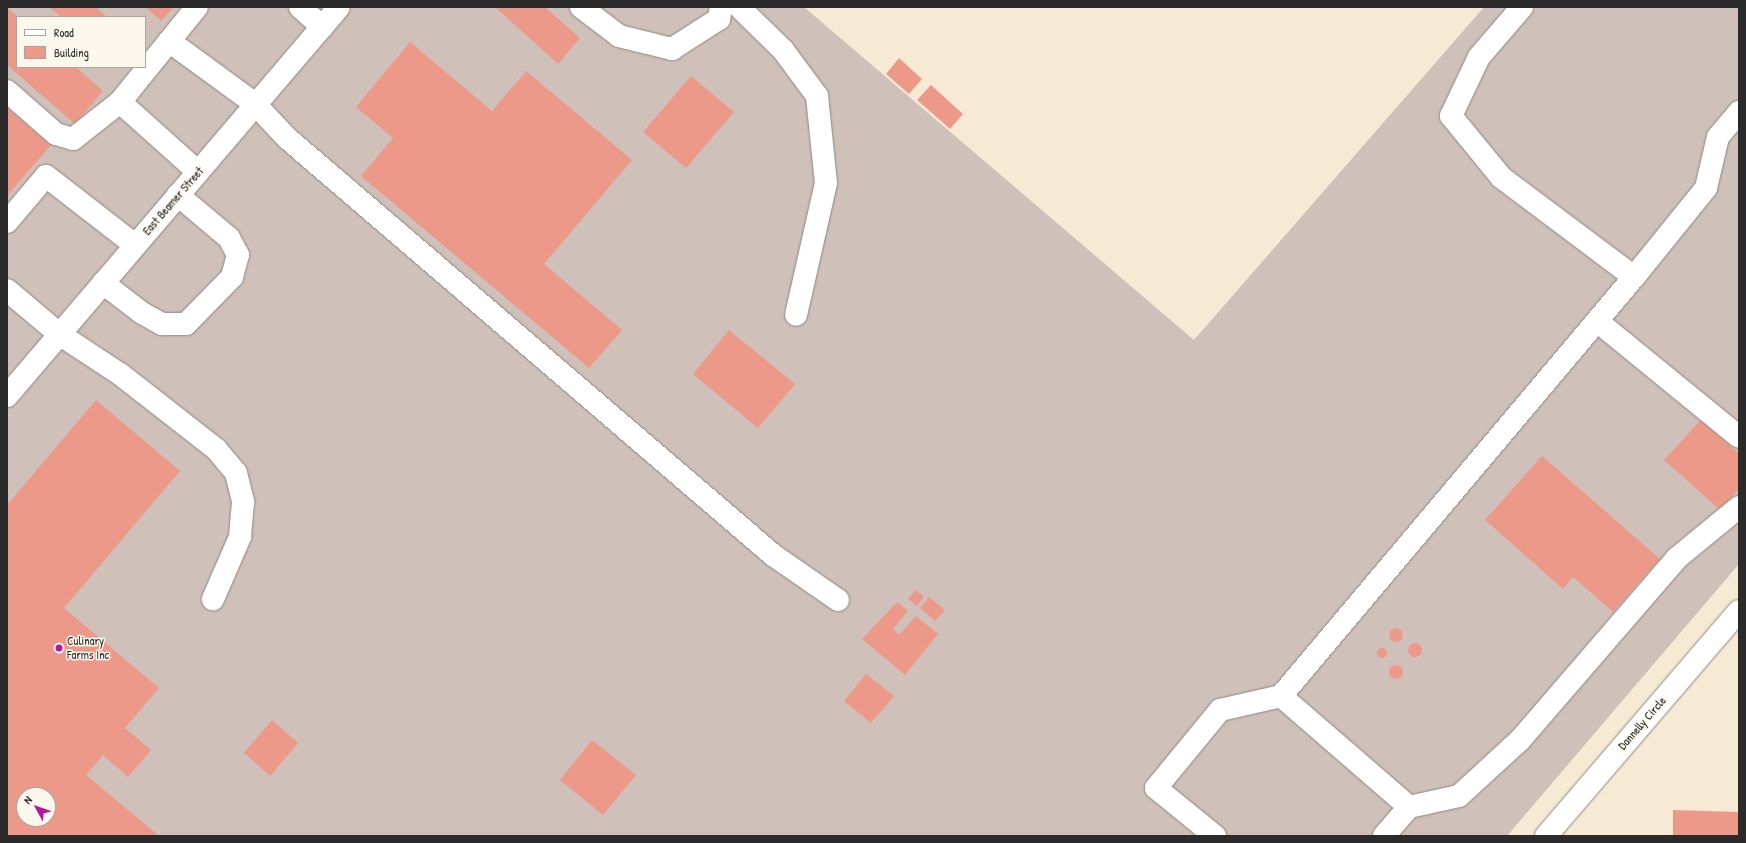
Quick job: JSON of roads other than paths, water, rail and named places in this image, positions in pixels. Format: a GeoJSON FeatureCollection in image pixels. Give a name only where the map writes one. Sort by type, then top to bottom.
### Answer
{"type":"FeatureCollection","features":[{"type":"Feature","properties":{"kind":"street"},"geometry":{"type":"LineString","coordinates":[[7,91],[56,134],[73,139],[120,102],[197,7]]}},
{"type":"Feature","properties":{"kind":"street"},"geometry":{"type":"LineString","coordinates":[[300,7],[322,27]]}},
{"type":"Feature","properties":{"kind":"street","name":"East Beamer Street"},"geometry":{"type":"LineString","coordinates":[[7,396],[339,7]]}},
{"type":"Feature","properties":{"kind":"street"},"geometry":{"type":"LineString","coordinates":[[581,7],[619,36],[672,49],[719,19],[722,7]]}},
{"type":"Feature","properties":{"kind":"street"},"geometry":{"type":"LineString","coordinates":[[739,7],[783,50],[817,96],[826,183],[796,315]]}},
{"type":"Feature","properties":{"kind":"street"},"geometry":{"type":"LineString","coordinates":[[1522,7],[1479,56],[1451,116],[1501,177],[1634,277]]}},
{"type":"Feature","properties":{"kind":"street"},"geometry":{"type":"LineString","coordinates":[[169,41],[256,104],[288,138],[773,555],[838,600]]}},
{"type":"Feature","properties":{"kind":"street"},"geometry":{"type":"LineString","coordinates":[[120,102],[198,172]]}},
{"type":"Feature","properties":{"kind":"street"},"geometry":{"type":"LineString","coordinates":[[1215,836],[1156,788],[1220,710],[1281,696],[1634,277],[1706,188],[1718,137],[1739,112]]}},
{"type":"Feature","properties":{"kind":"street"},"geometry":{"type":"LineString","coordinates":[[7,222],[46,176],[136,245]]}},
{"type":"Feature","properties":{"kind":"street"},"geometry":{"type":"LineString","coordinates":[[103,282],[142,312],[162,324],[186,324],[232,277],[238,256],[229,238],[178,195]]}},
{"type":"Feature","properties":{"kind":"street"},"geometry":{"type":"LineString","coordinates":[[7,290],[59,334],[120,374],[216,449],[236,473],[243,502],[240,537],[213,599]]}},
{"type":"Feature","properties":{"kind":"street"},"geometry":{"type":"LineString","coordinates":[[1597,321],[1739,437]]}},
{"type":"Feature","properties":{"kind":"street"},"geometry":{"type":"LineString","coordinates":[[1384,836],[1409,807],[1459,796],[1465,791],[1520,740],[1677,558],[1739,507]]}},
{"type":"Feature","properties":{"kind":"street","name":"Dannelly Circle"},"geometry":{"type":"LineString","coordinates":[[1546,836],[1739,611]]}},
{"type":"Feature","properties":{"kind":"street"},"geometry":{"type":"LineString","coordinates":[[1281,696],[1409,807]]}},
{"type":"Feature","properties":{"kind":"place","name":"Culinary Farms Inc"},"geometry":{"type":"Point","coordinates":[59,648]}}]}
